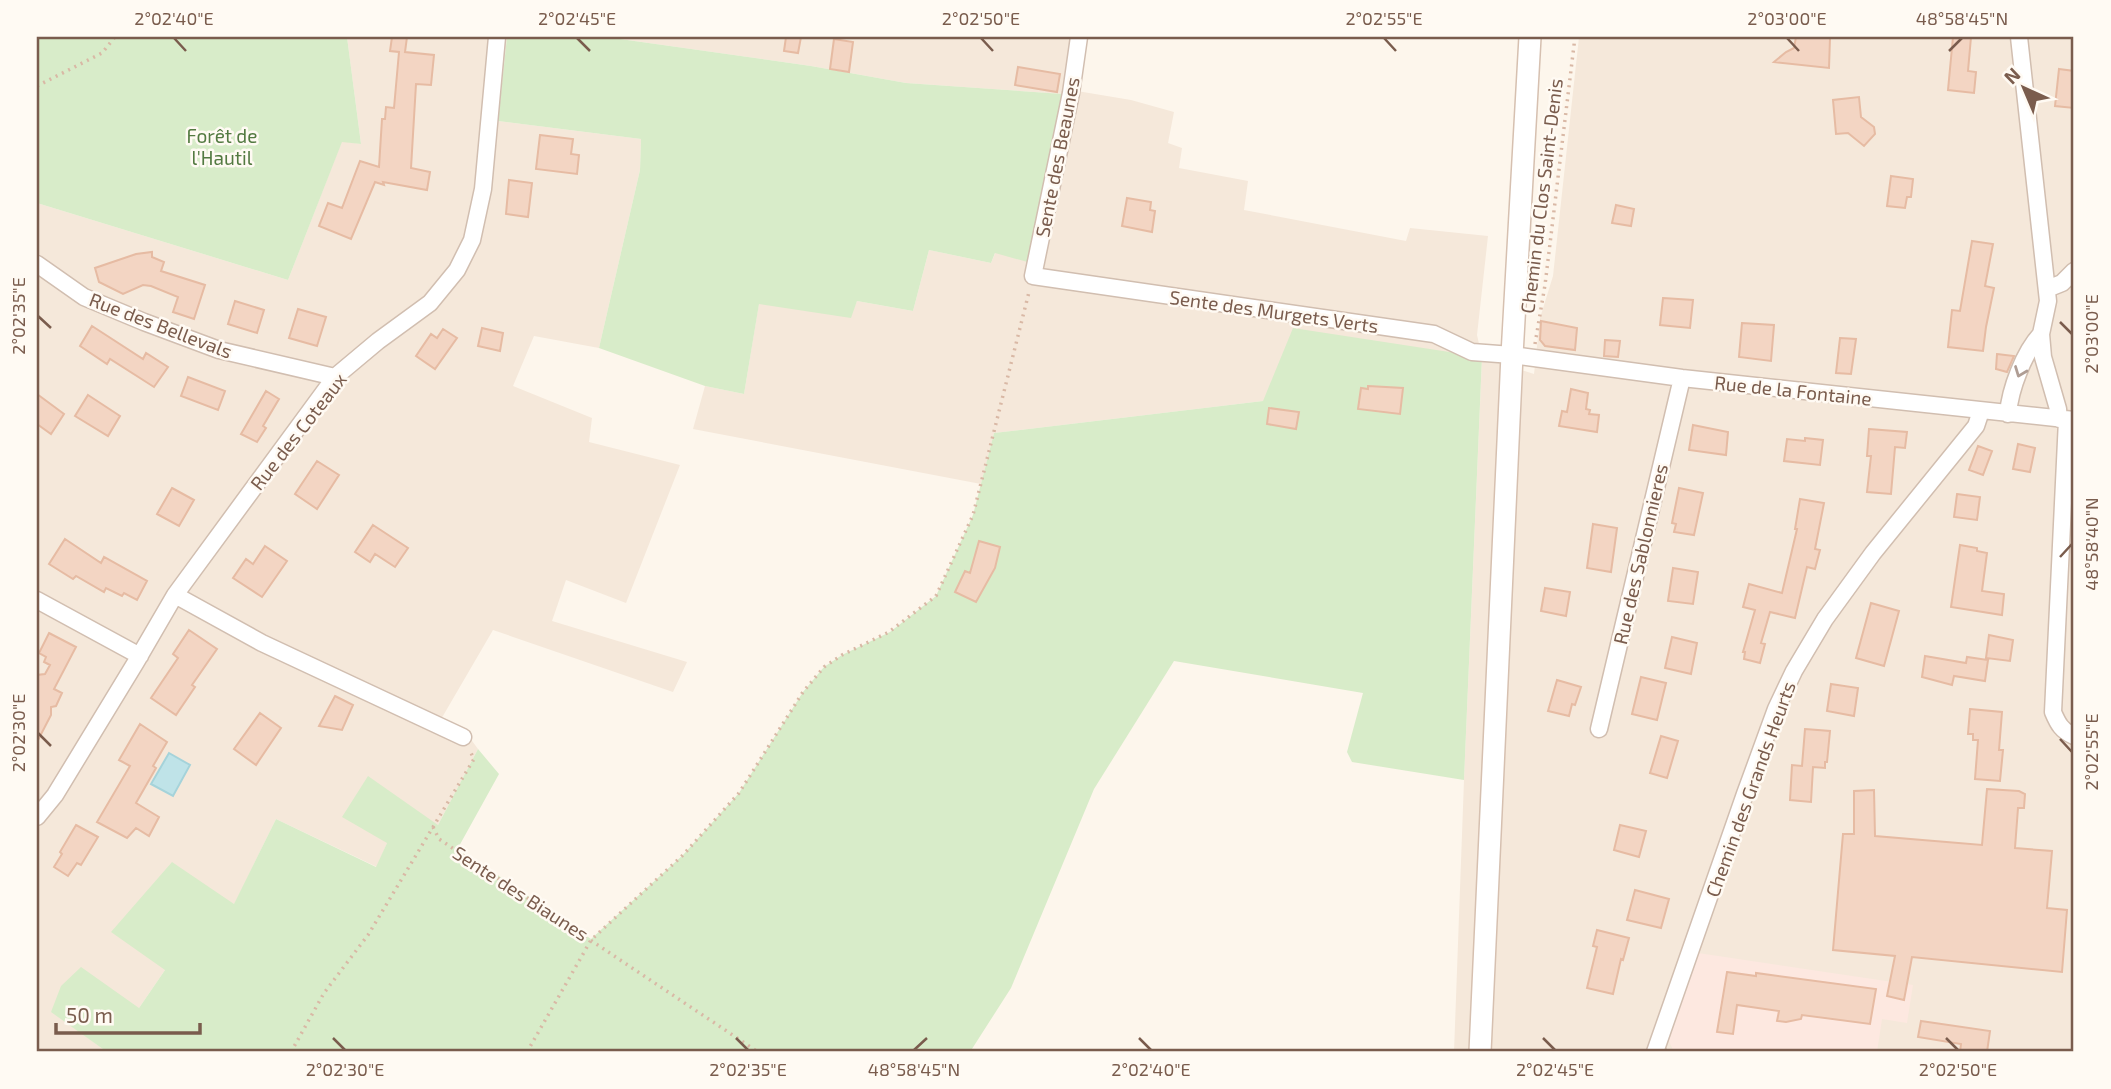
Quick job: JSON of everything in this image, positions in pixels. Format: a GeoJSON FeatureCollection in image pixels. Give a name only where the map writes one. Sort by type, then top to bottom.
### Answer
{"type":"FeatureCollection","features":[{"type":"Feature","properties":{"kind":"main road"},"geometry":{"type":"LineString","coordinates":[[1480,1052],[1522,357],[1530,37]]}},
{"type":"Feature","properties":{"kind":"street","name":"Rue des Coteaux"},"geometry":{"type":"LineString","coordinates":[[37,817],[55,795],[175,595],[335,377],[430,303],[457,270],[472,240],[483,189],[497,37]]}},
{"type":"Feature","properties":{"kind":"street","name":"Sente des Beaunes"},"geometry":{"type":"LineString","coordinates":[[1033,276],[1071,93],[1079,37]]}},
{"type":"Feature","properties":{"kind":"street"},"geometry":{"type":"LineString","coordinates":[[2019,37],[2047,289],[2047,310],[2041,334],[2043,357],[2058,409],[2067,419],[2053,712],[2059,726],[2074,736]]}},
{"type":"Feature","properties":{"kind":"street","name":"Rue des Bellevals"},"geometry":{"type":"LineString","coordinates":[[37,264],[84,297],[219,351],[335,377]]}},
{"type":"Feature","properties":{"kind":"street"},"geometry":{"type":"LineString","coordinates":[[2047,289],[2062,284],[2074,271]]}},
{"type":"Feature","properties":{"kind":"street","name":"Sente des Murgets Verts"},"geometry":{"type":"LineString","coordinates":[[1033,276],[1434,334],[1472,352],[1522,357]]}},
{"type":"Feature","properties":{"kind":"street"},"geometry":{"type":"LineString","coordinates":[[2008,414],[2010,397],[2028,351],[2041,334]]}},
{"type":"Feature","properties":{"kind":"street","name":"Rue de la Fontaine"},"geometry":{"type":"LineString","coordinates":[[1522,357],[1682,378],[2067,419]]}},
{"type":"Feature","properties":{"kind":"street","name":"Rue des Sablonnieres"},"geometry":{"type":"LineString","coordinates":[[1599,729],[1682,378]]}},
{"type":"Feature","properties":{"kind":"street","name":"Chemin des Grands Heurts"},"geometry":{"type":"LineString","coordinates":[[1657,1052],[1745,794],[1776,709],[1794,671],[1825,619],[1872,553],[1976,426],[1980,411]]}},
{"type":"Feature","properties":{"kind":"street"},"geometry":{"type":"LineString","coordinates":[[175,595],[262,643],[463,737]]}},
{"type":"Feature","properties":{"kind":"street"},"geometry":{"type":"LineString","coordinates":[[37,600],[140,656]]}},
{"type":"Feature","properties":{"kind":"path"},"geometry":{"type":"LineString","coordinates":[[37,86],[102,53],[115,37]]}},
{"type":"Feature","properties":{"kind":"path","name":"Chemin du Clos Saint-Denis"},"geometry":{"type":"LineString","coordinates":[[1522,357],[1545,285],[1575,37]]}},
{"type":"Feature","properties":{"kind":"path"},"geometry":{"type":"LineString","coordinates":[[527,1052],[591,940],[683,855],[730,803],[803,692],[824,667],[842,655],[890,632],[936,596],[972,514],[1033,276]]}},
{"type":"Feature","properties":{"kind":"path"},"geometry":{"type":"LineString","coordinates":[[291,1052],[324,993],[368,935],[474,759],[463,737]]}},
{"type":"Feature","properties":{"kind":"path","name":"Sente des Biaunes"},"geometry":{"type":"LineString","coordinates":[[433,827],[439,839],[758,1052]]}},
{"type":"Feature","properties":{"kind":"shaded area"},"geometry":{"type":"Polygon","coordinates":[[[347,37],[507,37],[498,121],[641,139],[640,170],[599,348],[534,336],[513,386],[592,418],[589,442],[680,465],[626,603],[566,580],[552,621],[687,662],[673,692],[493,630],[440,721],[464,730],[478,749],[438,825],[387,843],[377,867],[276,819],[234,905],[165,970],[139,1008],[51,1011],[107,1052],[37,1052],[37,203],[288,280],[342,141],[361,144],[347,37]]]}},
{"type":"Feature","properties":{"kind":"shaded area"},"geometry":{"type":"Polygon","coordinates":[[[606,37],[1082,37],[1077,91],[1131,100],[1174,112],[1168,143],[1182,148],[1179,168],[1248,181],[1244,210],[1406,241],[1410,228],[1488,236],[1477,335],[1482,357],[1534,374],[1540,318],[1553,276],[1579,37],[2074,37],[2074,1052],[1454,1052],[1482,358],[1263,401],[994,433],[981,484],[693,429],[705,386],[744,394],[759,303],[850,317],[857,301],[913,311],[929,250],[991,263],[1063,94],[906,83],[811,66],[606,37]]]}},
{"type":"Feature","properties":{"kind":"shaded area"},"geometry":{"type":"Polygon","coordinates":[[[1698,953],[1913,985],[1907,1023],[1882,1019],[1877,1052],[1674,1052],[1668,1039],[1698,953]]]}},
{"type":"Feature","properties":{"kind":"green space","name":"Forêt de l'Hautil"},"geometry":{"type":"Polygon","coordinates":[[[37,37],[347,37],[361,144],[342,142],[288,280],[37,203],[37,37]]]}},
{"type":"Feature","properties":{"kind":"green space"},"geometry":{"type":"Polygon","coordinates":[[[507,37],[606,37],[811,66],[906,83],[1063,94],[1031,263],[995,253],[991,263],[929,250],[913,311],[857,301],[851,318],[759,304],[744,394],[705,386],[599,348],[640,170],[641,139],[498,121],[507,37]]]}},
{"type":"Feature","properties":{"kind":"green space"},"geometry":{"type":"Polygon","coordinates":[[[1293,328],[1482,357],[1464,780],[1352,762],[1347,752],[1363,693],[1174,661],[1094,789],[1011,988],[970,1052],[107,1052],[51,1012],[61,986],[81,967],[139,1008],[165,970],[111,932],[172,862],[234,904],[276,819],[376,867],[387,843],[342,817],[368,776],[438,825],[478,749],[499,774],[458,848],[591,939],[683,855],[739,793],[803,692],[824,667],[842,655],[890,632],[936,596],[973,515],[994,433],[1263,401],[1293,328]]]}},
{"type":"Feature","properties":{"kind":"water"},"geometry":{"type":"Polygon","coordinates":[[[169,753],[190,765],[173,796],[151,784],[169,753]]]}},
{"type":"Feature","properties":{"kind":"building"},"geometry":{"type":"Polygon","coordinates":[[[392,37],[407,37],[405,52],[434,55],[431,85],[416,84],[411,168],[430,172],[427,190],[375,182],[351,239],[319,226],[328,203],[342,208],[360,161],[379,167],[382,119],[385,119],[386,107],[394,108],[399,52],[390,51],[392,37]]]}},
{"type":"Feature","properties":{"kind":"building"},"geometry":{"type":"Polygon","coordinates":[[[786,37],[801,37],[798,53],[784,51],[786,37]]]}},
{"type":"Feature","properties":{"kind":"building"},"geometry":{"type":"Polygon","coordinates":[[[1796,37],[1830,38],[1829,68],[1774,62],[1794,48],[1796,37]]]}},
{"type":"Feature","properties":{"kind":"building"},"geometry":{"type":"Polygon","coordinates":[[[1953,37],[1971,37],[1968,71],[1976,72],[1974,93],[1948,90],[1953,37]]]}},
{"type":"Feature","properties":{"kind":"building"},"geometry":{"type":"Polygon","coordinates":[[[834,39],[853,42],[849,72],[830,69],[834,39]]]}},
{"type":"Feature","properties":{"kind":"building"},"geometry":{"type":"Polygon","coordinates":[[[1018,67],[1060,74],[1057,92],[1015,85],[1018,67]]]}},
{"type":"Feature","properties":{"kind":"building"},"geometry":{"type":"Polygon","coordinates":[[[2059,69],[2074,71],[2074,108],[2055,106],[2059,69]]]}},
{"type":"Feature","properties":{"kind":"building"},"geometry":{"type":"Polygon","coordinates":[[[1859,97],[1861,117],[1874,127],[1875,134],[1864,146],[1848,133],[1836,134],[1833,100],[1859,97]]]}},
{"type":"Feature","properties":{"kind":"building"},"geometry":{"type":"Polygon","coordinates":[[[540,135],[573,139],[571,154],[579,155],[577,174],[536,169],[540,135]]]}},
{"type":"Feature","properties":{"kind":"building"},"geometry":{"type":"Polygon","coordinates":[[[1891,176],[1913,179],[1911,197],[1907,197],[1905,208],[1887,206],[1891,176]]]}},
{"type":"Feature","properties":{"kind":"building"},"geometry":{"type":"Polygon","coordinates":[[[509,180],[532,183],[528,217],[506,214],[509,180]]]}},
{"type":"Feature","properties":{"kind":"building"},"geometry":{"type":"Polygon","coordinates":[[[1127,198],[1151,202],[1150,210],[1155,211],[1152,232],[1122,226],[1127,198]]]}},
{"type":"Feature","properties":{"kind":"building"},"geometry":{"type":"Polygon","coordinates":[[[1616,205],[1634,209],[1631,226],[1612,223],[1616,205]]]}},
{"type":"Feature","properties":{"kind":"building"},"geometry":{"type":"Polygon","coordinates":[[[1972,241],[1993,244],[1985,286],[1994,288],[1983,351],[1948,347],[1952,310],[1960,311],[1972,241]]]}},
{"type":"Feature","properties":{"kind":"building"},"geometry":{"type":"Polygon","coordinates":[[[152,252],[152,257],[164,262],[161,271],[205,285],[194,319],[173,312],[178,297],[151,286],[143,285],[123,294],[99,282],[95,268],[136,254],[152,252]]]}},
{"type":"Feature","properties":{"kind":"building"},"geometry":{"type":"Polygon","coordinates":[[[1663,298],[1693,300],[1690,328],[1660,325],[1663,298]]]}},
{"type":"Feature","properties":{"kind":"building"},"geometry":{"type":"Polygon","coordinates":[[[235,301],[264,310],[257,333],[228,324],[235,301]]]}},
{"type":"Feature","properties":{"kind":"building"},"geometry":{"type":"Polygon","coordinates":[[[298,309],[326,317],[317,346],[289,338],[298,309]]]}},
{"type":"Feature","properties":{"kind":"building"},"geometry":{"type":"Polygon","coordinates":[[[1541,321],[1577,328],[1575,350],[1545,346],[1540,340],[1541,321]]]}},
{"type":"Feature","properties":{"kind":"building"},"geometry":{"type":"Polygon","coordinates":[[[1742,323],[1774,325],[1771,361],[1739,357],[1742,323]]]}},
{"type":"Feature","properties":{"kind":"building"},"geometry":{"type":"Polygon","coordinates":[[[92,326],[143,359],[146,353],[168,367],[154,387],[110,359],[107,364],[80,346],[92,326]]]}},
{"type":"Feature","properties":{"kind":"building"},"geometry":{"type":"Polygon","coordinates":[[[482,328],[503,333],[500,351],[478,346],[482,328]]]}},
{"type":"Feature","properties":{"kind":"building"},"geometry":{"type":"Polygon","coordinates":[[[443,329],[457,338],[435,369],[416,356],[431,334],[437,338],[443,329]]]}},
{"type":"Feature","properties":{"kind":"building"},"geometry":{"type":"Polygon","coordinates":[[[1840,338],[1856,339],[1851,374],[1836,373],[1840,338]]]}},
{"type":"Feature","properties":{"kind":"building"},"geometry":{"type":"Polygon","coordinates":[[[1605,340],[1620,341],[1618,357],[1604,356],[1605,340]]]}},
{"type":"Feature","properties":{"kind":"building"},"geometry":{"type":"Polygon","coordinates":[[[1997,354],[2014,356],[2007,372],[1996,369],[1997,354]]]}},
{"type":"Feature","properties":{"kind":"building"},"geometry":{"type":"Polygon","coordinates":[[[188,377],[225,391],[218,410],[181,396],[188,377]]]}},
{"type":"Feature","properties":{"kind":"building"},"geometry":{"type":"Polygon","coordinates":[[[1368,386],[1403,388],[1400,414],[1358,409],[1361,388],[1368,389],[1368,386]]]}},
{"type":"Feature","properties":{"kind":"building"},"geometry":{"type":"Polygon","coordinates":[[[1571,389],[1588,393],[1586,409],[1590,410],[1589,414],[1599,415],[1597,432],[1559,426],[1562,411],[1567,412],[1571,389]]]}},
{"type":"Feature","properties":{"kind":"building"},"geometry":{"type":"Polygon","coordinates":[[[266,391],[279,399],[257,442],[241,434],[266,391]]]}},
{"type":"Feature","properties":{"kind":"building"},"geometry":{"type":"Polygon","coordinates":[[[37,394],[64,414],[51,434],[37,424],[37,394]]]}},
{"type":"Feature","properties":{"kind":"building"},"geometry":{"type":"Polygon","coordinates":[[[88,395],[120,416],[108,436],[75,416],[88,395]]]}},
{"type":"Feature","properties":{"kind":"building"},"geometry":{"type":"Polygon","coordinates":[[[1269,408],[1299,412],[1296,429],[1267,424],[1269,408]]]}},
{"type":"Feature","properties":{"kind":"building"},"geometry":{"type":"Polygon","coordinates":[[[1693,425],[1728,432],[1726,455],[1689,450],[1693,425]]]}},
{"type":"Feature","properties":{"kind":"building"},"geometry":{"type":"Polygon","coordinates":[[[1869,429],[1907,432],[1905,448],[1895,447],[1891,494],[1867,492],[1871,456],[1867,456],[1869,429]]]}},
{"type":"Feature","properties":{"kind":"building"},"geometry":{"type":"Polygon","coordinates":[[[1805,438],[1823,440],[1820,465],[1784,461],[1787,439],[1805,441],[1805,438]]]}},
{"type":"Feature","properties":{"kind":"building"},"geometry":{"type":"Polygon","coordinates":[[[2018,444],[2035,448],[2030,472],[2013,469],[2018,444]]]}},
{"type":"Feature","properties":{"kind":"building"},"geometry":{"type":"Polygon","coordinates":[[[1978,446],[1992,451],[1983,475],[1969,470],[1978,446]]]}},
{"type":"Feature","properties":{"kind":"building"},"geometry":{"type":"Polygon","coordinates":[[[317,461],[339,475],[317,509],[295,494],[317,461]]]}},
{"type":"Feature","properties":{"kind":"building"},"geometry":{"type":"Polygon","coordinates":[[[172,488],[194,500],[179,526],[157,514],[172,488]]]}},
{"type":"Feature","properties":{"kind":"building"},"geometry":{"type":"Polygon","coordinates":[[[1679,488],[1703,493],[1694,535],[1674,532],[1676,524],[1672,523],[1679,488]]]}},
{"type":"Feature","properties":{"kind":"building"},"geometry":{"type":"Polygon","coordinates":[[[1957,494],[1980,497],[1977,520],[1954,517],[1957,494]]]}},
{"type":"Feature","properties":{"kind":"building"},"geometry":{"type":"Polygon","coordinates":[[[1800,499],[1824,503],[1815,549],[1820,550],[1815,569],[1807,567],[1795,618],[1770,612],[1761,643],[1765,644],[1760,663],[1744,659],[1743,652],[1755,610],[1743,607],[1749,584],[1782,593],[1797,529],[1800,499]]]}},
{"type":"Feature","properties":{"kind":"building"},"geometry":{"type":"Polygon","coordinates":[[[1593,524],[1617,528],[1611,572],[1587,568],[1593,524]]]}},
{"type":"Feature","properties":{"kind":"building"},"geometry":{"type":"Polygon","coordinates":[[[373,525],[408,548],[395,567],[375,554],[370,562],[355,552],[373,525]]]}},
{"type":"Feature","properties":{"kind":"building"},"geometry":{"type":"Polygon","coordinates":[[[65,539],[101,563],[104,557],[147,581],[137,600],[106,588],[104,592],[76,576],[73,579],[49,564],[65,539]]]}},
{"type":"Feature","properties":{"kind":"building"},"geometry":{"type":"Polygon","coordinates":[[[979,541],[1000,547],[995,568],[976,602],[955,592],[965,571],[970,573],[979,541]]]}},
{"type":"Feature","properties":{"kind":"building"},"geometry":{"type":"Polygon","coordinates":[[[1960,545],[1987,553],[1982,591],[2004,594],[2002,615],[1951,607],[1960,545]]]}},
{"type":"Feature","properties":{"kind":"building"},"geometry":{"type":"Polygon","coordinates":[[[265,546],[287,561],[262,597],[233,578],[246,559],[253,564],[265,546]]]}},
{"type":"Feature","properties":{"kind":"building"},"geometry":{"type":"Polygon","coordinates":[[[1673,568],[1698,572],[1693,604],[1668,601],[1673,568]]]}},
{"type":"Feature","properties":{"kind":"building"},"geometry":{"type":"Polygon","coordinates":[[[1545,588],[1570,592],[1566,616],[1541,611],[1545,588]]]}},
{"type":"Feature","properties":{"kind":"building"},"geometry":{"type":"Polygon","coordinates":[[[1871,603],[1899,611],[1884,666],[1856,658],[1871,603]]]}},
{"type":"Feature","properties":{"kind":"building"},"geometry":{"type":"Polygon","coordinates":[[[189,630],[217,649],[192,685],[195,687],[176,715],[151,698],[178,658],[173,654],[189,630]]]}},
{"type":"Feature","properties":{"kind":"building"},"geometry":{"type":"Polygon","coordinates":[[[49,633],[76,647],[54,689],[62,693],[56,706],[51,707],[51,715],[37,742],[37,675],[45,674],[50,665],[44,662],[46,657],[39,653],[49,633]]]}},
{"type":"Feature","properties":{"kind":"building"},"geometry":{"type":"Polygon","coordinates":[[[1989,635],[2013,640],[2010,661],[1986,658],[1989,635]]]}},
{"type":"Feature","properties":{"kind":"building"},"geometry":{"type":"Polygon","coordinates":[[[1672,637],[1697,643],[1691,674],[1665,668],[1672,637]]]}},
{"type":"Feature","properties":{"kind":"building"},"geometry":{"type":"Polygon","coordinates":[[[1925,656],[1966,663],[1967,657],[1988,660],[1985,681],[1954,676],[1952,685],[1922,677],[1925,656]]]}},
{"type":"Feature","properties":{"kind":"building"},"geometry":{"type":"Polygon","coordinates":[[[1641,677],[1666,683],[1657,720],[1632,714],[1641,677]]]}},
{"type":"Feature","properties":{"kind":"building"},"geometry":{"type":"Polygon","coordinates":[[[1557,680],[1581,687],[1569,716],[1548,711],[1557,680]]]}},
{"type":"Feature","properties":{"kind":"building"},"geometry":{"type":"Polygon","coordinates":[[[1831,684],[1858,688],[1854,716],[1827,711],[1831,684]]]}},
{"type":"Feature","properties":{"kind":"building"},"geometry":{"type":"Polygon","coordinates":[[[335,696],[353,705],[342,730],[319,726],[335,696]]]}},
{"type":"Feature","properties":{"kind":"building"},"geometry":{"type":"Polygon","coordinates":[[[1970,709],[2002,712],[1999,750],[2003,750],[2000,781],[1975,779],[1978,740],[1973,740],[1973,734],[1968,734],[1970,709]]]}},
{"type":"Feature","properties":{"kind":"building"},"geometry":{"type":"Polygon","coordinates":[[[260,713],[281,728],[256,765],[234,749],[260,713]]]}},
{"type":"Feature","properties":{"kind":"building"},"geometry":{"type":"Polygon","coordinates":[[[140,724],[167,742],[136,803],[159,817],[149,836],[136,828],[127,838],[97,822],[130,766],[119,760],[140,724]]]}},
{"type":"Feature","properties":{"kind":"building"},"geometry":{"type":"Polygon","coordinates":[[[1805,729],[1830,731],[1825,768],[1813,767],[1811,802],[1790,800],[1792,765],[1802,766],[1805,729]]]}},
{"type":"Feature","properties":{"kind":"building"},"geometry":{"type":"Polygon","coordinates":[[[1661,736],[1678,741],[1667,778],[1650,773],[1661,736]]]}},
{"type":"Feature","properties":{"kind":"building"},"geometry":{"type":"Polygon","coordinates":[[[1987,789],[2019,791],[2025,794],[2024,808],[2018,808],[2015,848],[2052,851],[2047,908],[2067,910],[2062,972],[1912,957],[1904,1000],[1887,996],[1895,956],[1833,950],[1843,834],[1854,834],[1854,791],[1874,790],[1875,836],[1982,845],[1987,789]]]}},
{"type":"Feature","properties":{"kind":"building"},"geometry":{"type":"Polygon","coordinates":[[[76,825],[98,837],[81,865],[77,863],[68,876],[54,867],[76,825]]]}},
{"type":"Feature","properties":{"kind":"building"},"geometry":{"type":"Polygon","coordinates":[[[1620,825],[1646,831],[1639,857],[1614,850],[1620,825]]]}},
{"type":"Feature","properties":{"kind":"building"},"geometry":{"type":"Polygon","coordinates":[[[1635,890],[1669,899],[1661,928],[1627,920],[1635,890]]]}},
{"type":"Feature","properties":{"kind":"building"},"geometry":{"type":"Polygon","coordinates":[[[1597,930],[1629,938],[1613,994],[1587,988],[1597,947],[1593,946],[1597,930]]]}},
{"type":"Feature","properties":{"kind":"building"},"geometry":{"type":"Polygon","coordinates":[[[1727,972],[1756,976],[1756,973],[1876,989],[1870,1024],[1802,1015],[1801,1019],[1777,1021],[1779,1011],[1737,1005],[1733,1034],[1717,1032],[1727,972]]]}},
{"type":"Feature","properties":{"kind":"building"},"geometry":{"type":"Polygon","coordinates":[[[1921,1021],[1990,1031],[1987,1052],[1960,1052],[1961,1044],[1918,1037],[1921,1021]]]}}]}
